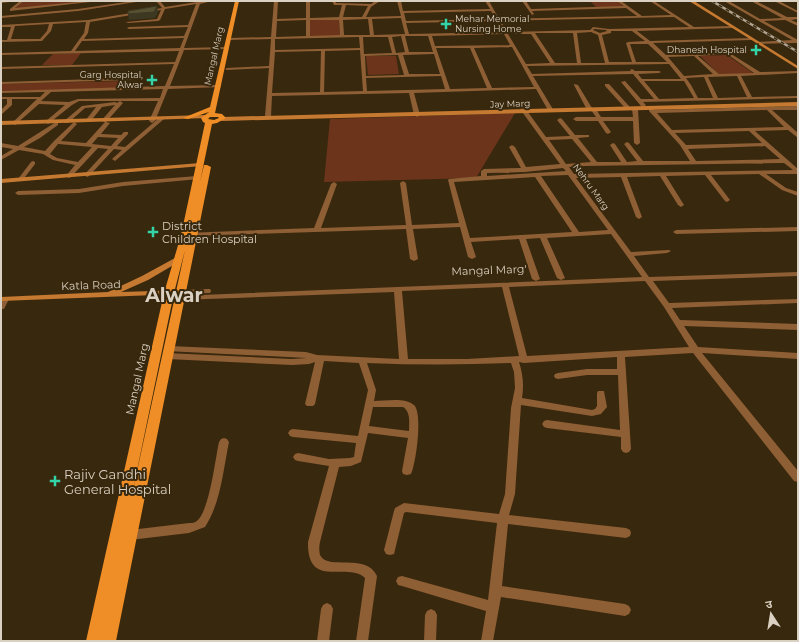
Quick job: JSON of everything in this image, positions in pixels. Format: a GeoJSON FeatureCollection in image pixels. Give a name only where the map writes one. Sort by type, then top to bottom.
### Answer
{"type":"FeatureCollection","features":[{"type":"Feature","properties":{"kind":"main road","name":"Mangal Marg"},"geometry":{"type":"LineString","coordinates":[[108,641],[181,295],[188,234],[197,178],[217,107],[219,86],[225,69],[237,1]]}},
{"type":"Feature","properties":{"kind":"main road","name":"Mangal Marg"},"geometry":{"type":"LineString","coordinates":[[221,99],[227,48],[231,39],[241,1]]}},
{"type":"Feature","properties":{"kind":"main road"},"geometry":{"type":"LineString","coordinates":[[691,1],[798,68]]}},
{"type":"Feature","properties":{"kind":"main road","name":"Jay Marg"},"geometry":{"type":"LineString","coordinates":[[213,118],[416,114],[524,110],[653,109],[798,102]]}},
{"type":"Feature","properties":{"kind":"main road","name":"Jay Marg"},"geometry":{"type":"LineString","coordinates":[[591,109],[642,104],[653,109]]}},
{"type":"Feature","properties":{"kind":"main road"},"geometry":{"type":"LineString","coordinates":[[186,118],[217,107]]}},
{"type":"Feature","properties":{"kind":"main road","name":"Jay Marg"},"geometry":{"type":"LineString","coordinates":[[213,118],[416,114]]}},
{"type":"Feature","properties":{"kind":"main road","name":"Mangal Marg"},"geometry":{"type":"LineString","coordinates":[[94,641],[169,295],[178,260],[201,195],[213,118]]}},
{"type":"Feature","properties":{"kind":"main road"},"geometry":{"type":"LineString","coordinates":[[156,120],[213,118]]}},
{"type":"Feature","properties":{"kind":"main road"},"geometry":{"type":"LineString","coordinates":[[1,124],[74,124],[213,118]]}},
{"type":"Feature","properties":{"kind":"main road"},"geometry":{"type":"LineString","coordinates":[[1,124],[88,121],[106,122]]}},
{"type":"Feature","properties":{"kind":"main road"},"geometry":{"type":"LineString","coordinates":[[1,182],[200,165]]}},
{"type":"Feature","properties":{"kind":"main road"},"geometry":{"type":"LineString","coordinates":[[106,296],[145,278],[178,260]]}},
{"type":"Feature","properties":{"kind":"main road","name":"Katla Road"},"geometry":{"type":"LineString","coordinates":[[2,302],[169,295]]}},
{"type":"Feature","properties":{"kind":"main road","name":"Katla Road"},"geometry":{"type":"LineString","coordinates":[[2,302],[106,296],[181,295]]}},
{"type":"Feature","properties":{"kind":"street"},"geometry":{"type":"LineString","coordinates":[[1,6],[16,4],[22,1]]}},
{"type":"Feature","properties":{"kind":"street"},"geometry":{"type":"LineString","coordinates":[[11,10],[97,1]]}},
{"type":"Feature","properties":{"kind":"street"},"geometry":{"type":"LineString","coordinates":[[2,17],[78,10],[141,1]]}},
{"type":"Feature","properties":{"kind":"street"},"geometry":{"type":"LineString","coordinates":[[158,1],[164,8]]}},
{"type":"Feature","properties":{"kind":"street"},"geometry":{"type":"LineString","coordinates":[[1,26],[88,21],[210,1]]}},
{"type":"Feature","properties":{"kind":"street"},"geometry":{"type":"LineString","coordinates":[[268,116],[276,1]]}},
{"type":"Feature","properties":{"kind":"street"},"geometry":{"type":"LineString","coordinates":[[308,1],[308,37]]}},
{"type":"Feature","properties":{"kind":"street"},"geometry":{"type":"LineString","coordinates":[[334,1],[335,4],[371,5]]}},
{"type":"Feature","properties":{"kind":"street"},"geometry":{"type":"LineString","coordinates":[[362,18],[371,5],[378,1]]}},
{"type":"Feature","properties":{"kind":"street"},"geometry":{"type":"LineString","coordinates":[[400,1],[403,14],[407,54]]}},
{"type":"Feature","properties":{"kind":"street"},"geometry":{"type":"LineString","coordinates":[[487,1],[551,110]]}},
{"type":"Feature","properties":{"kind":"street"},"geometry":{"type":"LineString","coordinates":[[524,1],[536,19]]}},
{"type":"Feature","properties":{"kind":"street"},"geometry":{"type":"LineString","coordinates":[[619,1],[641,17]]}},
{"type":"Feature","properties":{"kind":"street"},"geometry":{"type":"LineString","coordinates":[[652,1],[693,28]]}},
{"type":"Feature","properties":{"kind":"street"},"geometry":{"type":"LineString","coordinates":[[726,1],[798,41]]}},
{"type":"Feature","properties":{"kind":"street"},"geometry":{"type":"LineString","coordinates":[[753,1],[798,25]]}},
{"type":"Feature","properties":{"kind":"street"},"geometry":{"type":"LineString","coordinates":[[776,1],[798,12]]}},
{"type":"Feature","properties":{"kind":"street"},"geometry":{"type":"LineString","coordinates":[[1,2],[16,4]]}},
{"type":"Feature","properties":{"kind":"street"},"geometry":{"type":"LineString","coordinates":[[115,159],[156,120],[162,99],[177,63],[198,3]]}},
{"type":"Feature","properties":{"kind":"street"},"geometry":{"type":"LineString","coordinates":[[2,17],[16,4]]}},
{"type":"Feature","properties":{"kind":"street"},"geometry":{"type":"LineString","coordinates":[[342,36],[341,18],[344,4]]}},
{"type":"Feature","properties":{"kind":"street"},"geometry":{"type":"LineString","coordinates":[[589,4],[593,8]]}},
{"type":"Feature","properties":{"kind":"street"},"geometry":{"type":"LineString","coordinates":[[557,5],[560,9]]}},
{"type":"Feature","properties":{"kind":"street"},"geometry":{"type":"LineString","coordinates":[[530,10],[627,7]]}},
{"type":"Feature","properties":{"kind":"street"},"geometry":{"type":"LineString","coordinates":[[128,22],[157,20],[164,8]]}},
{"type":"Feature","properties":{"kind":"street"},"geometry":{"type":"LineString","coordinates":[[274,20],[370,18],[403,14],[493,10]]}},
{"type":"Feature","properties":{"kind":"street"},"geometry":{"type":"LineString","coordinates":[[125,39],[128,28],[126,15]]}},
{"type":"Feature","properties":{"kind":"street"},"geometry":{"type":"LineString","coordinates":[[404,22],[675,16]]}},
{"type":"Feature","properties":{"kind":"street"},"geometry":{"type":"LineString","coordinates":[[370,18],[372,35]]}},
{"type":"Feature","properties":{"kind":"street"},"geometry":{"type":"LineString","coordinates":[[590,18],[599,28]]}},
{"type":"Feature","properties":{"kind":"street"},"geometry":{"type":"LineString","coordinates":[[761,20],[798,18]]}},
{"type":"Feature","properties":{"kind":"street"},"geometry":{"type":"LineString","coordinates":[[72,52],[83,40],[87,32],[88,21]]}},
{"type":"Feature","properties":{"kind":"street"},"geometry":{"type":"LineString","coordinates":[[37,45],[49,31],[51,23]]}},
{"type":"Feature","properties":{"kind":"street"},"geometry":{"type":"LineString","coordinates":[[9,41],[13,25]]}},
{"type":"Feature","properties":{"kind":"street"},"geometry":{"type":"LineString","coordinates":[[128,28],[189,26]]}},
{"type":"Feature","properties":{"kind":"street"},"geometry":{"type":"LineString","coordinates":[[591,31],[592,29],[599,28],[610,30],[634,30],[732,27]]}},
{"type":"Feature","properties":{"kind":"street"},"geometry":{"type":"LineString","coordinates":[[231,39],[575,31],[591,31],[600,34],[609,32],[610,30]]}},
{"type":"Feature","properties":{"kind":"street"},"geometry":{"type":"LineString","coordinates":[[634,30],[665,56],[669,63],[689,85],[697,100]]}},
{"type":"Feature","properties":{"kind":"street"},"geometry":{"type":"LineString","coordinates":[[575,31],[579,64]]}},
{"type":"Feature","properties":{"kind":"street"},"geometry":{"type":"LineString","coordinates":[[532,32],[553,64]]}},
{"type":"Feature","properties":{"kind":"street"},"geometry":{"type":"LineString","coordinates":[[429,34],[448,90]]}},
{"type":"Feature","properties":{"kind":"street"},"geometry":{"type":"LineString","coordinates":[[600,34],[607,63]]}},
{"type":"Feature","properties":{"kind":"street"},"geometry":{"type":"LineString","coordinates":[[390,35],[394,54]]}},
{"type":"Feature","properties":{"kind":"street"},"geometry":{"type":"LineString","coordinates":[[361,36],[364,92]]}},
{"type":"Feature","properties":{"kind":"street"},"geometry":{"type":"LineString","coordinates":[[83,40],[186,38]]}},
{"type":"Feature","properties":{"kind":"street"},"geometry":{"type":"LineString","coordinates":[[634,63],[628,43],[751,39]]}},
{"type":"Feature","properties":{"kind":"street"},"geometry":{"type":"LineString","coordinates":[[1,41],[41,40]]}},
{"type":"Feature","properties":{"kind":"street"},"geometry":{"type":"LineString","coordinates":[[711,41],[717,45]]}},
{"type":"Feature","properties":{"kind":"street"},"geometry":{"type":"LineString","coordinates":[[758,43],[798,41]]}},
{"type":"Feature","properties":{"kind":"street"},"geometry":{"type":"LineString","coordinates":[[472,46],[490,89]]}},
{"type":"Feature","properties":{"kind":"street"},"geometry":{"type":"LineString","coordinates":[[434,47],[513,46]]}},
{"type":"Feature","properties":{"kind":"street"},"geometry":{"type":"LineString","coordinates":[[1,54],[227,48]]}},
{"type":"Feature","properties":{"kind":"street"},"geometry":{"type":"LineString","coordinates":[[29,53],[33,49]]}},
{"type":"Feature","properties":{"kind":"street"},"geometry":{"type":"LineString","coordinates":[[272,51],[362,49]]}},
{"type":"Feature","properties":{"kind":"street"},"geometry":{"type":"LineString","coordinates":[[722,49],[759,74]]}},
{"type":"Feature","properties":{"kind":"street"},"geometry":{"type":"LineString","coordinates":[[322,93],[323,50]]}},
{"type":"Feature","properties":{"kind":"street"},"geometry":{"type":"LineString","coordinates":[[47,57],[51,52]]}},
{"type":"Feature","properties":{"kind":"street"},"geometry":{"type":"LineString","coordinates":[[82,56],[86,52]]}},
{"type":"Feature","properties":{"kind":"street"},"geometry":{"type":"LineString","coordinates":[[362,55],[436,53]]}},
{"type":"Feature","properties":{"kind":"street"},"geometry":{"type":"LineString","coordinates":[[665,56],[728,53]]}},
{"type":"Feature","properties":{"kind":"street"},"geometry":{"type":"LineString","coordinates":[[400,54],[407,76]]}},
{"type":"Feature","properties":{"kind":"street"},"geometry":{"type":"LineString","coordinates":[[694,54],[718,76]]}},
{"type":"Feature","properties":{"kind":"street"},"geometry":{"type":"LineString","coordinates":[[75,66],[79,61]]}},
{"type":"Feature","properties":{"kind":"street"},"geometry":{"type":"LineString","coordinates":[[40,67],[44,62]]}},
{"type":"Feature","properties":{"kind":"street"},"geometry":{"type":"LineString","coordinates":[[1,68],[177,63]]}},
{"type":"Feature","properties":{"kind":"street"},"geometry":{"type":"LineString","coordinates":[[627,63],[658,101]]}},
{"type":"Feature","properties":{"kind":"street"},"geometry":{"type":"LineString","coordinates":[[525,65],[669,63]]}},
{"type":"Feature","properties":{"kind":"street"},"geometry":{"type":"LineString","coordinates":[[88,145],[121,102],[129,79],[136,65]]}},
{"type":"Feature","properties":{"kind":"street"},"geometry":{"type":"LineString","coordinates":[[225,69],[271,67]]}},
{"type":"Feature","properties":{"kind":"street"},"geometry":{"type":"LineString","coordinates":[[9,72],[14,68]]}},
{"type":"Feature","properties":{"kind":"street"},"geometry":{"type":"LineString","coordinates":[[530,75],[659,72]]}},
{"type":"Feature","properties":{"kind":"street"},"geometry":{"type":"LineString","coordinates":[[640,80],[798,72]]}},
{"type":"Feature","properties":{"kind":"street"},"geometry":{"type":"LineString","coordinates":[[363,77],[443,75]]}},
{"type":"Feature","properties":{"kind":"street"},"geometry":{"type":"LineString","coordinates":[[1,81],[5,76]]}},
{"type":"Feature","properties":{"kind":"street"},"geometry":{"type":"LineString","coordinates":[[739,76],[751,99]]}},
{"type":"Feature","properties":{"kind":"street"},"geometry":{"type":"LineString","coordinates":[[706,77],[717,100]]}},
{"type":"Feature","properties":{"kind":"street"},"geometry":{"type":"LineString","coordinates":[[1,81],[129,79]]}},
{"type":"Feature","properties":{"kind":"street"},"geometry":{"type":"LineString","coordinates":[[623,82],[642,104],[658,101],[798,97]]}},
{"type":"Feature","properties":{"kind":"street"},"geometry":{"type":"LineString","coordinates":[[667,84],[689,85]]}},
{"type":"Feature","properties":{"kind":"street"},"geometry":{"type":"LineString","coordinates":[[576,85],[608,132]]}},
{"type":"Feature","properties":{"kind":"street"},"geometry":{"type":"LineString","coordinates":[[607,85],[626,106]]}},
{"type":"Feature","properties":{"kind":"street"},"geometry":{"type":"LineString","coordinates":[[1,92],[48,90],[125,91],[167,87],[219,86]]}},
{"type":"Feature","properties":{"kind":"street"},"geometry":{"type":"LineString","coordinates":[[270,95],[538,88]]}},
{"type":"Feature","properties":{"kind":"street"},"geometry":{"type":"LineString","coordinates":[[15,123],[42,98],[48,90]]}},
{"type":"Feature","properties":{"kind":"street"},"geometry":{"type":"LineString","coordinates":[[411,91],[416,114]]}},
{"type":"Feature","properties":{"kind":"street"},"geometry":{"type":"LineString","coordinates":[[4,98],[10,92]]}},
{"type":"Feature","properties":{"kind":"street"},"geometry":{"type":"LineString","coordinates":[[4,98],[42,98]]}},
{"type":"Feature","properties":{"kind":"street"},"geometry":{"type":"LineString","coordinates":[[1,113],[10,104],[4,98]]}},
{"type":"Feature","properties":{"kind":"street"},"geometry":{"type":"LineString","coordinates":[[48,122],[70,104],[78,100],[90,99],[121,102]]}},
{"type":"Feature","properties":{"kind":"street"},"geometry":{"type":"LineString","coordinates":[[66,122],[84,107],[162,99]]}},
{"type":"Feature","properties":{"kind":"street"},"geometry":{"type":"LineString","coordinates":[[37,102],[70,104]]}},
{"type":"Feature","properties":{"kind":"street"},"geometry":{"type":"LineString","coordinates":[[88,121],[100,105]]}},
{"type":"Feature","properties":{"kind":"street"},"geometry":{"type":"LineString","coordinates":[[768,108],[798,136]]}},
{"type":"Feature","properties":{"kind":"street"},"geometry":{"type":"LineString","coordinates":[[653,109],[798,108]]}},
{"type":"Feature","properties":{"kind":"street"},"geometry":{"type":"LineString","coordinates":[[635,109],[637,144]]}},
{"type":"Feature","properties":{"kind":"street"},"geometry":{"type":"LineString","coordinates":[[653,109],[670,132],[684,147],[694,162]]}},
{"type":"Feature","properties":{"kind":"street","name":"Nehru Marg"},"geometry":{"type":"LineString","coordinates":[[524,110],[667,306],[695,350],[798,478]]}},
{"type":"Feature","properties":{"kind":"street"},"geometry":{"type":"LineString","coordinates":[[576,119],[636,119]]}},
{"type":"Feature","properties":{"kind":"street"},"geometry":{"type":"LineString","coordinates":[[560,120],[596,164]]}},
{"type":"Feature","properties":{"kind":"street"},"geometry":{"type":"LineString","coordinates":[[1,158],[20,148],[56,124]]}},
{"type":"Feature","properties":{"kind":"street"},"geometry":{"type":"LineString","coordinates":[[46,153],[74,124]]}},
{"type":"Feature","properties":{"kind":"street"},"geometry":{"type":"LineString","coordinates":[[670,132],[789,128]]}},
{"type":"Feature","properties":{"kind":"street"},"geometry":{"type":"LineString","coordinates":[[750,129],[798,172]]}},
{"type":"Feature","properties":{"kind":"street"},"geometry":{"type":"LineString","coordinates":[[87,175],[124,135],[97,135]]}},
{"type":"Feature","properties":{"kind":"street"},"geometry":{"type":"LineString","coordinates":[[544,139],[587,136]]}},
{"type":"Feature","properties":{"kind":"street"},"geometry":{"type":"LineString","coordinates":[[56,142],[126,149]]}},
{"type":"Feature","properties":{"kind":"street"},"geometry":{"type":"LineString","coordinates":[[627,144],[640,163]]}},
{"type":"Feature","properties":{"kind":"street"},"geometry":{"type":"LineString","coordinates":[[684,147],[767,144]]}},
{"type":"Feature","properties":{"kind":"street"},"geometry":{"type":"LineString","coordinates":[[1,145],[46,153],[46,156],[50,158],[79,164]]}},
{"type":"Feature","properties":{"kind":"street"},"geometry":{"type":"LineString","coordinates":[[613,145],[624,163]]}},
{"type":"Feature","properties":{"kind":"street"},"geometry":{"type":"LineString","coordinates":[[69,176],[97,146]]}},
{"type":"Feature","properties":{"kind":"street"},"geometry":{"type":"LineString","coordinates":[[512,147],[525,170]]}},
{"type":"Feature","properties":{"kind":"street"},"geometry":{"type":"LineString","coordinates":[[484,178],[484,172],[525,170],[563,165],[785,161]]}},
{"type":"Feature","properties":{"kind":"street"},"geometry":{"type":"LineString","coordinates":[[20,180],[33,164]]}},
{"type":"Feature","properties":{"kind":"street"},"geometry":{"type":"LineString","coordinates":[[759,172],[784,189],[798,194]]}},
{"type":"Feature","properties":{"kind":"street"},"geometry":{"type":"LineString","coordinates":[[472,257],[451,180],[570,174],[623,175],[798,172]]}},
{"type":"Feature","properties":{"kind":"street"},"geometry":{"type":"LineString","coordinates":[[706,173],[727,200]]}},
{"type":"Feature","properties":{"kind":"street"},"geometry":{"type":"LineString","coordinates":[[662,174],[681,205]]}},
{"type":"Feature","properties":{"kind":"street"},"geometry":{"type":"LineString","coordinates":[[537,175],[577,234]]}},
{"type":"Feature","properties":{"kind":"street"},"geometry":{"type":"LineString","coordinates":[[623,175],[639,218]]}},
{"type":"Feature","properties":{"kind":"street"},"geometry":{"type":"LineString","coordinates":[[18,194],[79,191],[123,184],[197,178]]}},
{"type":"Feature","properties":{"kind":"street"},"geometry":{"type":"LineString","coordinates":[[403,183],[414,259]]}},
{"type":"Feature","properties":{"kind":"street"},"geometry":{"type":"LineString","coordinates":[[317,230],[334,184]]}},
{"type":"Feature","properties":{"kind":"street"},"geometry":{"type":"LineString","coordinates":[[188,234],[463,225]]}},
{"type":"Feature","properties":{"kind":"street"},"geometry":{"type":"LineString","coordinates":[[676,232],[798,229]]}},
{"type":"Feature","properties":{"kind":"street"},"geometry":{"type":"LineString","coordinates":[[467,240],[613,232]]}},
{"type":"Feature","properties":{"kind":"street"},"geometry":{"type":"LineString","coordinates":[[543,236],[561,278]]}},
{"type":"Feature","properties":{"kind":"street"},"geometry":{"type":"LineString","coordinates":[[522,237],[536,279]]}},
{"type":"Feature","properties":{"kind":"street"},"geometry":{"type":"LineString","coordinates":[[629,254],[667,250]]}},
{"type":"Feature","properties":{"kind":"street","name":"Mangal Marg'"},"geometry":{"type":"LineString","coordinates":[[257,292],[536,279],[646,277],[798,270]]}},
{"type":"Feature","properties":{"kind":"street"},"geometry":{"type":"LineString","coordinates":[[181,295],[505,285],[646,277],[798,274]]}},
{"type":"Feature","properties":{"kind":"street"},"geometry":{"type":"LineString","coordinates":[[487,641],[496,591],[503,518],[510,494],[519,380],[519,360],[505,285]]}},
{"type":"Feature","properties":{"kind":"street"},"geometry":{"type":"LineString","coordinates":[[398,289],[404,362]]}},
{"type":"Feature","properties":{"kind":"street"},"geometry":{"type":"LineString","coordinates":[[667,306],[798,301]]}},
{"type":"Feature","properties":{"kind":"street"},"geometry":{"type":"LineString","coordinates":[[678,323],[798,327]]}},
{"type":"Feature","properties":{"kind":"street"},"geometry":{"type":"LineString","coordinates":[[168,353],[292,362],[309,361],[318,358],[404,362],[467,362],[695,350],[798,356]]}},
{"type":"Feature","properties":{"kind":"street"},"geometry":{"type":"LineString","coordinates":[[621,354],[626,449]]}},
{"type":"Feature","properties":{"kind":"street"},"geometry":{"type":"LineString","coordinates":[[310,404],[318,358]]}},
{"type":"Feature","properties":{"kind":"street"},"geometry":{"type":"LineString","coordinates":[[298,457],[335,463],[349,463],[358,459],[372,390],[362,360]]}},
{"type":"Feature","properties":{"kind":"street"},"geometry":{"type":"LineString","coordinates":[[558,376],[587,372],[622,372]]}},
{"type":"Feature","properties":{"kind":"street"},"geometry":{"type":"LineString","coordinates":[[517,401],[592,413],[598,412],[602,407],[601,393]]}},
{"type":"Feature","properties":{"kind":"street"},"geometry":{"type":"LineString","coordinates":[[369,404],[404,404],[412,409],[413,435],[407,471]]}},
{"type":"Feature","properties":{"kind":"street"},"geometry":{"type":"LineString","coordinates":[[547,424],[625,434]]}},
{"type":"Feature","properties":{"kind":"street"},"geometry":{"type":"LineString","coordinates":[[364,429],[413,435]]}},
{"type":"Feature","properties":{"kind":"street"},"geometry":{"type":"LineString","coordinates":[[293,432],[362,440]]}},
{"type":"Feature","properties":{"kind":"street"},"geometry":{"type":"LineString","coordinates":[[130,535],[197,527],[202,523],[212,498],[224,442]]}},
{"type":"Feature","properties":{"kind":"street"},"geometry":{"type":"LineString","coordinates":[[335,463],[314,542],[314,552],[316,560],[322,565],[360,568],[367,571],[371,576],[362,641]]}},
{"type":"Feature","properties":{"kind":"street"},"geometry":{"type":"LineString","coordinates":[[390,550],[399,511],[404,507],[626,533]]}},
{"type":"Feature","properties":{"kind":"street"},"geometry":{"type":"LineString","coordinates":[[402,581],[493,607]]}},
{"type":"Feature","properties":{"kind":"street"},"geometry":{"type":"LineString","coordinates":[[496,591],[625,610]]}},
{"type":"Feature","properties":{"kind":"street"},"geometry":{"type":"LineString","coordinates":[[323,641],[327,609]]}},
{"type":"Feature","properties":{"kind":"street"},"geometry":{"type":"LineString","coordinates":[[430,641],[431,615]]}},
{"type":"Feature","properties":{"kind":"shaded area"},"geometry":{"type":"Polygon","coordinates":[[[24,1],[88,1],[14,9],[24,1]]]}},
{"type":"Feature","properties":{"kind":"shaded area"},"geometry":{"type":"Polygon","coordinates":[[[590,1],[618,1],[625,7],[596,7],[590,1]]]}},
{"type":"Feature","properties":{"kind":"shaded area"},"geometry":{"type":"Polygon","coordinates":[[[310,19],[339,19],[340,36],[310,36],[310,19]]]}},
{"type":"Feature","properties":{"kind":"shaded area"},"geometry":{"type":"Polygon","coordinates":[[[81,53],[72,65],[42,65],[53,54],[81,53]]]}},
{"type":"Feature","properties":{"kind":"shaded area"},"geometry":{"type":"Polygon","coordinates":[[[727,55],[753,73],[720,75],[700,56],[727,55]]]}},
{"type":"Feature","properties":{"kind":"shaded area"},"geometry":{"type":"Polygon","coordinates":[[[366,56],[396,56],[399,74],[368,75],[366,56]]]}},
{"type":"Feature","properties":{"kind":"shaded area"},"geometry":{"type":"Polygon","coordinates":[[[123,81],[119,88],[1,91],[1,84],[123,81]]]}},
{"type":"Feature","properties":{"kind":"shaded area"},"geometry":{"type":"Polygon","coordinates":[[[515,113],[476,178],[324,182],[330,119],[515,113]]]}},
{"type":"Feature","properties":{"kind":"building"},"geometry":{"type":"Polygon","coordinates":[[[157,6],[154,12],[128,14],[128,11],[157,6]]]}},
{"type":"Feature","properties":{"kind":"railway"},"geometry":{"type":"LineString","coordinates":[[712,1],[798,52]]}},
{"type":"Feature","properties":{"kind":"place","name":"Mehar Memorial Nursing Home"},"geometry":{"type":"Point","coordinates":[446,24]}},
{"type":"Feature","properties":{"kind":"place","name":"Dhanesh Hospital"},"geometry":{"type":"Point","coordinates":[756,50]}},
{"type":"Feature","properties":{"kind":"place","name":"Garg Hospital, Alwar"},"geometry":{"type":"Point","coordinates":[152,80]}},
{"type":"Feature","properties":{"kind":"place","name":"District Children Hospital"},"geometry":{"type":"Point","coordinates":[153,232]}},
{"type":"Feature","properties":{"kind":"place","name":"Rajiv Gandhi General Hospital"},"geometry":{"type":"Point","coordinates":[55,481]}},
{"type":"Feature","properties":{"kind":"district","name":"Alwar"},"geometry":{"type":"Point","coordinates":[174,295]}}]}
